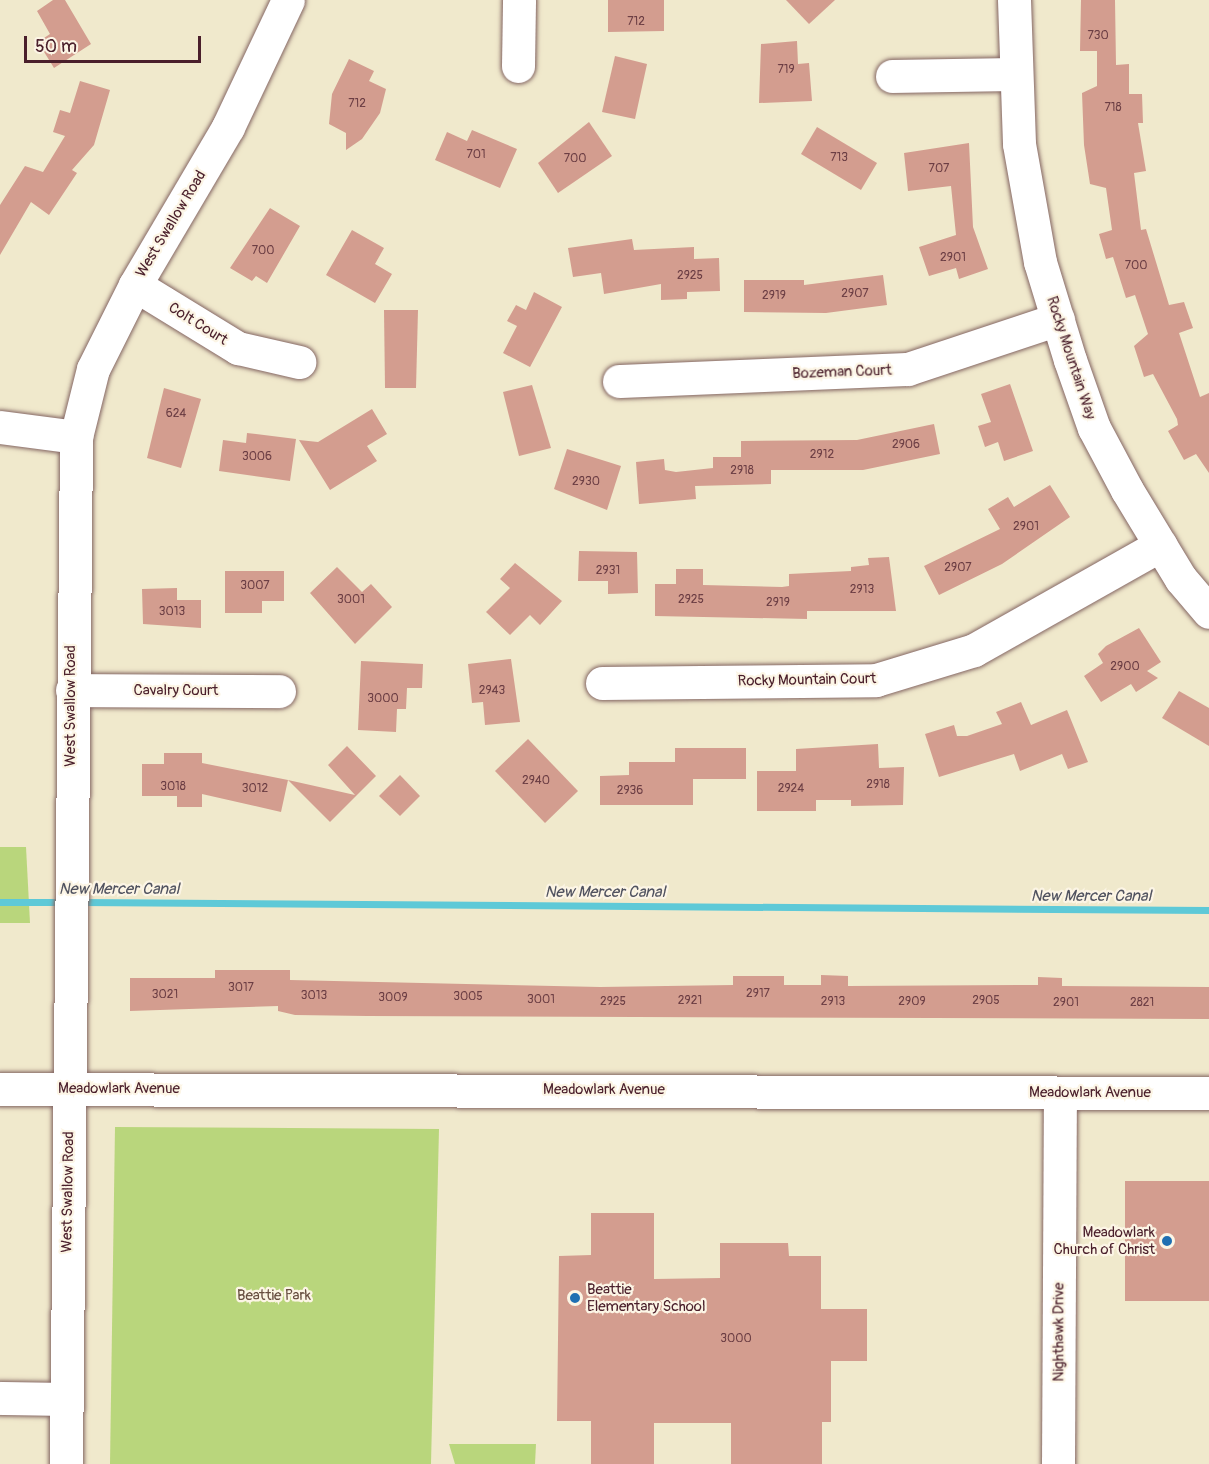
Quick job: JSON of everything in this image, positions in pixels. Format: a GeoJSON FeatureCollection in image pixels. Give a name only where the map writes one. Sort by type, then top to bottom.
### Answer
{"type":"FeatureCollection","features":[{"type":"Feature","properties":{"kind":"street","name":"West Swallow Road"},"geometry":{"type":"LineString","coordinates":[[66,1464],[75,437],[93,369],[135,285],[228,127],[288,0]]}},
{"type":"Feature","properties":{"kind":"street"},"geometry":{"type":"LineString","coordinates":[[518,66],[519,0]]}},
{"type":"Feature","properties":{"kind":"street","name":"Rocky Mountain Way"},"geometry":{"type":"LineString","coordinates":[[1014,0],[1013,74],[1028,200],[1058,320],[1094,428],[1160,545],[1209,612]]}},
{"type":"Feature","properties":{"kind":"street"},"geometry":{"type":"LineString","coordinates":[[892,76],[1013,74]]}},
{"type":"Feature","properties":{"kind":"street","name":"Colt Court"},"geometry":{"type":"LineString","coordinates":[[135,285],[238,348],[299,362]]}},
{"type":"Feature","properties":{"kind":"street","name":"Bozeman Court"},"geometry":{"type":"LineString","coordinates":[[619,381],[908,369],[1058,320]]}},
{"type":"Feature","properties":{"kind":"street"},"geometry":{"type":"LineString","coordinates":[[0,427],[75,437]]}},
{"type":"Feature","properties":{"kind":"street","name":"Rocky Mountain Court"},"geometry":{"type":"LineString","coordinates":[[602,683],[876,680],[974,650],[1160,545]]}},
{"type":"Feature","properties":{"kind":"street","name":"Cavalry Court"},"geometry":{"type":"LineString","coordinates":[[72,690],[279,692]]}},
{"type":"Feature","properties":{"kind":"street","name":"Meadowlark Avenue"},"geometry":{"type":"LineString","coordinates":[[0,1089],[1209,1093]]}},
{"type":"Feature","properties":{"kind":"street","name":"Nighthawk Drive"},"geometry":{"type":"LineString","coordinates":[[1058,1464],[1060,1092]]}},
{"type":"Feature","properties":{"kind":"street"},"geometry":{"type":"LineString","coordinates":[[0,1398],[66,1399]]}},
{"type":"Feature","properties":{"kind":"green space"},"geometry":{"type":"Polygon","coordinates":[[[0,847],[26,847],[30,923],[0,923],[0,847]]]}},
{"type":"Feature","properties":{"kind":"green space","name":"Beattie Park"},"geometry":{"type":"Polygon","coordinates":[[[115,1127],[439,1129],[431,1464],[110,1464],[115,1127]]]}},
{"type":"Feature","properties":{"kind":"green space"},"geometry":{"type":"Polygon","coordinates":[[[449,1444],[536,1444],[535,1464],[455,1464],[449,1444]]]}},
{"type":"Feature","properties":{"kind":"building"},"geometry":{"type":"Polygon","coordinates":[[[53,0],[65,0],[91,44],[54,68],[38,42],[50,34],[37,11],[53,0]]]}},
{"type":"Feature","properties":{"kind":"building"},"geometry":{"type":"Polygon","coordinates":[[[608,0],[664,0],[664,31],[608,32],[608,0]]]}},
{"type":"Feature","properties":{"kind":"building"},"geometry":{"type":"Polygon","coordinates":[[[786,0],[835,0],[809,24],[786,0]]]}},
{"type":"Feature","properties":{"kind":"building"},"geometry":{"type":"Polygon","coordinates":[[[1081,0],[1115,0],[1116,65],[1129,64],[1129,94],[1142,94],[1143,123],[1138,123],[1146,171],[1134,173],[1141,230],[1146,229],[1169,305],[1184,302],[1193,328],[1179,333],[1200,397],[1209,393],[1209,473],[1196,454],[1184,460],[1168,431],[1178,425],[1177,419],[1153,374],[1144,377],[1134,346],[1148,334],[1135,295],[1126,298],[1113,257],[1106,259],[1099,234],[1112,230],[1106,188],[1090,184],[1084,145],[1082,93],[1097,86],[1097,51],[1080,51],[1081,0]]]}},
{"type":"Feature","properties":{"kind":"building"},"geometry":{"type":"Polygon","coordinates":[[[797,41],[798,64],[809,63],[812,101],[759,103],[761,44],[797,41]]]}},
{"type":"Feature","properties":{"kind":"building"},"geometry":{"type":"Polygon","coordinates":[[[615,56],[647,64],[635,119],[602,112],[615,56]]]}},
{"type":"Feature","properties":{"kind":"building"},"geometry":{"type":"Polygon","coordinates":[[[349,59],[374,71],[369,81],[386,89],[380,113],[362,139],[346,150],[346,133],[329,124],[332,94],[349,59]]]}},
{"type":"Feature","properties":{"kind":"building"},"geometry":{"type":"Polygon","coordinates":[[[80,81],[110,90],[94,145],[72,170],[77,173],[49,215],[31,202],[0,255],[0,205],[25,166],[43,172],[65,136],[53,132],[60,110],[70,113],[80,81]]]}},
{"type":"Feature","properties":{"kind":"building"},"geometry":{"type":"Polygon","coordinates":[[[589,122],[612,156],[558,193],[538,163],[589,122]]]}},
{"type":"Feature","properties":{"kind":"building"},"geometry":{"type":"Polygon","coordinates":[[[817,127],[877,163],[861,190],[801,154],[817,127]]]}},
{"type":"Feature","properties":{"kind":"building"},"geometry":{"type":"Polygon","coordinates":[[[472,130],[517,149],[500,188],[435,160],[447,132],[467,141],[472,130]]]}},
{"type":"Feature","properties":{"kind":"building"},"geometry":{"type":"Polygon","coordinates":[[[969,143],[973,227],[988,269],[959,279],[956,268],[929,276],[919,247],[956,235],[951,186],[908,191],[904,153],[969,143]]]}},
{"type":"Feature","properties":{"kind":"building"},"geometry":{"type":"Polygon","coordinates":[[[270,208],[300,226],[267,283],[256,276],[252,281],[230,268],[270,208]]]}},
{"type":"Feature","properties":{"kind":"building"},"geometry":{"type":"Polygon","coordinates":[[[352,230],[384,248],[375,264],[392,274],[375,303],[326,275],[352,230]]]}},
{"type":"Feature","properties":{"kind":"building"},"geometry":{"type":"Polygon","coordinates":[[[632,239],[634,250],[694,247],[694,259],[719,258],[720,291],[687,292],[687,299],[661,300],[661,284],[604,294],[601,273],[573,277],[568,248],[632,239]]]}},
{"type":"Feature","properties":{"kind":"building"},"geometry":{"type":"Polygon","coordinates":[[[883,275],[887,305],[826,313],[744,312],[744,280],[804,280],[804,285],[883,275]]]}},
{"type":"Feature","properties":{"kind":"building"},"geometry":{"type":"Polygon","coordinates":[[[534,292],[562,307],[530,367],[503,353],[517,326],[507,321],[516,305],[526,310],[534,292]]]}},
{"type":"Feature","properties":{"kind":"building"},"geometry":{"type":"Polygon","coordinates":[[[384,310],[418,310],[416,388],[385,388],[384,310]]]}},
{"type":"Feature","properties":{"kind":"building"},"geometry":{"type":"Polygon","coordinates":[[[1010,384],[1033,451],[1004,461],[998,442],[985,447],[978,426],[991,422],[981,394],[1010,384]]]}},
{"type":"Feature","properties":{"kind":"building"},"geometry":{"type":"Polygon","coordinates":[[[532,385],[551,448],[519,456],[503,392],[532,385]]]}},
{"type":"Feature","properties":{"kind":"building"},"geometry":{"type":"Polygon","coordinates":[[[164,388],[201,399],[181,468],[147,458],[164,388]]]}},
{"type":"Feature","properties":{"kind":"building"},"geometry":{"type":"Polygon","coordinates":[[[372,409],[387,434],[367,446],[377,461],[330,490],[299,440],[318,442],[372,409]]]}},
{"type":"Feature","properties":{"kind":"building"},"geometry":{"type":"Polygon","coordinates":[[[934,424],[940,454],[863,470],[771,470],[771,484],[695,486],[696,499],[639,504],[636,462],[664,459],[665,470],[676,472],[713,468],[713,457],[741,457],[741,441],[857,440],[934,424]]]}},
{"type":"Feature","properties":{"kind":"building"},"geometry":{"type":"Polygon","coordinates":[[[247,433],[296,439],[290,481],[219,471],[223,440],[246,443],[247,433]]]}},
{"type":"Feature","properties":{"kind":"building"},"geometry":{"type":"Polygon","coordinates":[[[567,449],[621,466],[607,510],[554,489],[567,449]]]}},
{"type":"Feature","properties":{"kind":"building"},"geometry":{"type":"Polygon","coordinates":[[[1050,485],[1070,517],[1002,564],[939,595],[924,566],[1000,529],[988,509],[1008,497],[1014,507],[1050,485]]]}},
{"type":"Feature","properties":{"kind":"building"},"geometry":{"type":"Polygon","coordinates":[[[579,551],[637,552],[638,593],[608,594],[608,581],[578,581],[579,551]]]}},
{"type":"Feature","properties":{"kind":"building"},"geometry":{"type":"Polygon","coordinates":[[[889,557],[896,611],[807,611],[807,619],[655,616],[655,584],[676,584],[676,569],[703,569],[703,585],[782,587],[789,586],[789,574],[851,571],[851,567],[869,565],[868,558],[889,557]]]}},
{"type":"Feature","properties":{"kind":"building"},"geometry":{"type":"Polygon","coordinates":[[[515,563],[562,601],[540,625],[530,615],[510,635],[486,612],[510,588],[500,579],[515,563]]]}},
{"type":"Feature","properties":{"kind":"building"},"geometry":{"type":"Polygon","coordinates":[[[337,567],[362,592],[371,584],[392,607],[355,644],[310,593],[337,567]]]}},
{"type":"Feature","properties":{"kind":"building"},"geometry":{"type":"Polygon","coordinates":[[[225,571],[284,571],[284,601],[262,601],[262,613],[225,613],[225,571]]]}},
{"type":"Feature","properties":{"kind":"building"},"geometry":{"type":"Polygon","coordinates":[[[177,588],[177,600],[201,600],[201,628],[143,624],[142,589],[177,588]]]}},
{"type":"Feature","properties":{"kind":"building"},"geometry":{"type":"Polygon","coordinates":[[[1139,628],[1161,662],[1147,671],[1158,678],[1136,692],[1131,684],[1101,702],[1084,676],[1103,663],[1098,654],[1106,646],[1139,628]]]}},
{"type":"Feature","properties":{"kind":"building"},"geometry":{"type":"Polygon","coordinates":[[[511,659],[520,722],[485,725],[483,702],[472,703],[468,664],[511,659]]]}},
{"type":"Feature","properties":{"kind":"building"},"geometry":{"type":"Polygon","coordinates":[[[361,661],[423,664],[422,688],[407,688],[406,709],[397,709],[396,732],[358,730],[361,661]]]}},
{"type":"Feature","properties":{"kind":"building"},"geometry":{"type":"Polygon","coordinates":[[[1179,691],[1209,708],[1209,746],[1162,718],[1179,691]]]}},
{"type":"Feature","properties":{"kind":"building"},"geometry":{"type":"Polygon","coordinates":[[[1021,702],[1031,725],[1067,710],[1088,762],[1068,769],[1062,754],[1020,771],[1014,754],[939,777],[925,734],[954,725],[957,736],[967,736],[1002,724],[996,712],[1021,702]]]}},
{"type":"Feature","properties":{"kind":"building"},"geometry":{"type":"Polygon","coordinates":[[[528,739],[578,791],[545,823],[495,771],[528,739]]]}},
{"type":"Feature","properties":{"kind":"building"},"geometry":{"type":"Polygon","coordinates":[[[878,744],[879,768],[904,767],[903,805],[851,806],[851,800],[816,800],[816,811],[757,811],[757,771],[796,771],[796,749],[878,744]]]}},
{"type":"Feature","properties":{"kind":"building"},"geometry":{"type":"Polygon","coordinates":[[[347,746],[376,776],[330,822],[288,780],[355,795],[328,765],[347,746]]]}},
{"type":"Feature","properties":{"kind":"building"},"geometry":{"type":"Polygon","coordinates":[[[675,748],[746,748],[746,779],[693,779],[693,805],[600,805],[600,776],[629,775],[629,762],[675,762],[675,748]]]}},
{"type":"Feature","properties":{"kind":"building"},"geometry":{"type":"Polygon","coordinates":[[[164,753],[202,753],[202,763],[288,780],[281,812],[202,794],[202,807],[177,807],[177,796],[142,796],[142,764],[164,764],[164,753]]]}},
{"type":"Feature","properties":{"kind":"building"},"geometry":{"type":"Polygon","coordinates":[[[400,775],[420,796],[400,816],[379,796],[400,775]]]}},
{"type":"Feature","properties":{"kind":"building"},"geometry":{"type":"Polygon","coordinates":[[[215,970],[290,970],[290,980],[600,987],[733,985],[733,976],[784,976],[784,985],[821,985],[821,975],[848,976],[848,986],[1038,985],[1038,977],[1062,978],[1062,986],[1209,987],[1209,1019],[295,1015],[278,1011],[278,1006],[130,1011],[130,978],[215,978],[215,970]]]}},
{"type":"Feature","properties":{"kind":"building","name":"Meadowlark Church of Christ"},"geometry":{"type":"Polygon","coordinates":[[[1125,1181],[1209,1181],[1209,1301],[1125,1301],[1125,1181]]]}},
{"type":"Feature","properties":{"kind":"building"},"geometry":{"type":"Polygon","coordinates":[[[591,1213],[654,1213],[654,1279],[720,1278],[720,1243],[788,1243],[789,1256],[821,1256],[821,1309],[867,1309],[867,1361],[831,1361],[831,1422],[822,1422],[822,1464],[731,1464],[731,1423],[654,1423],[654,1464],[591,1464],[591,1421],[557,1421],[559,1256],[591,1255],[591,1213]]]}},
{"type":"Feature","properties":{"kind":"waterway","name":"New Mercer Canal"},"geometry":{"type":"LineString","coordinates":[[0,902],[63,902]]}},
{"type":"Feature","properties":{"kind":"waterway","name":"New Mercer Canal"},"geometry":{"type":"LineString","coordinates":[[81,902],[1209,910]]}},
{"type":"Feature","properties":{"kind":"place","name":"Meadowlark Church of Christ"},"geometry":{"type":"Point","coordinates":[1167,1241]}},
{"type":"Feature","properties":{"kind":"place","name":"Beattie Elementary School"},"geometry":{"type":"Point","coordinates":[575,1298]}}]}
